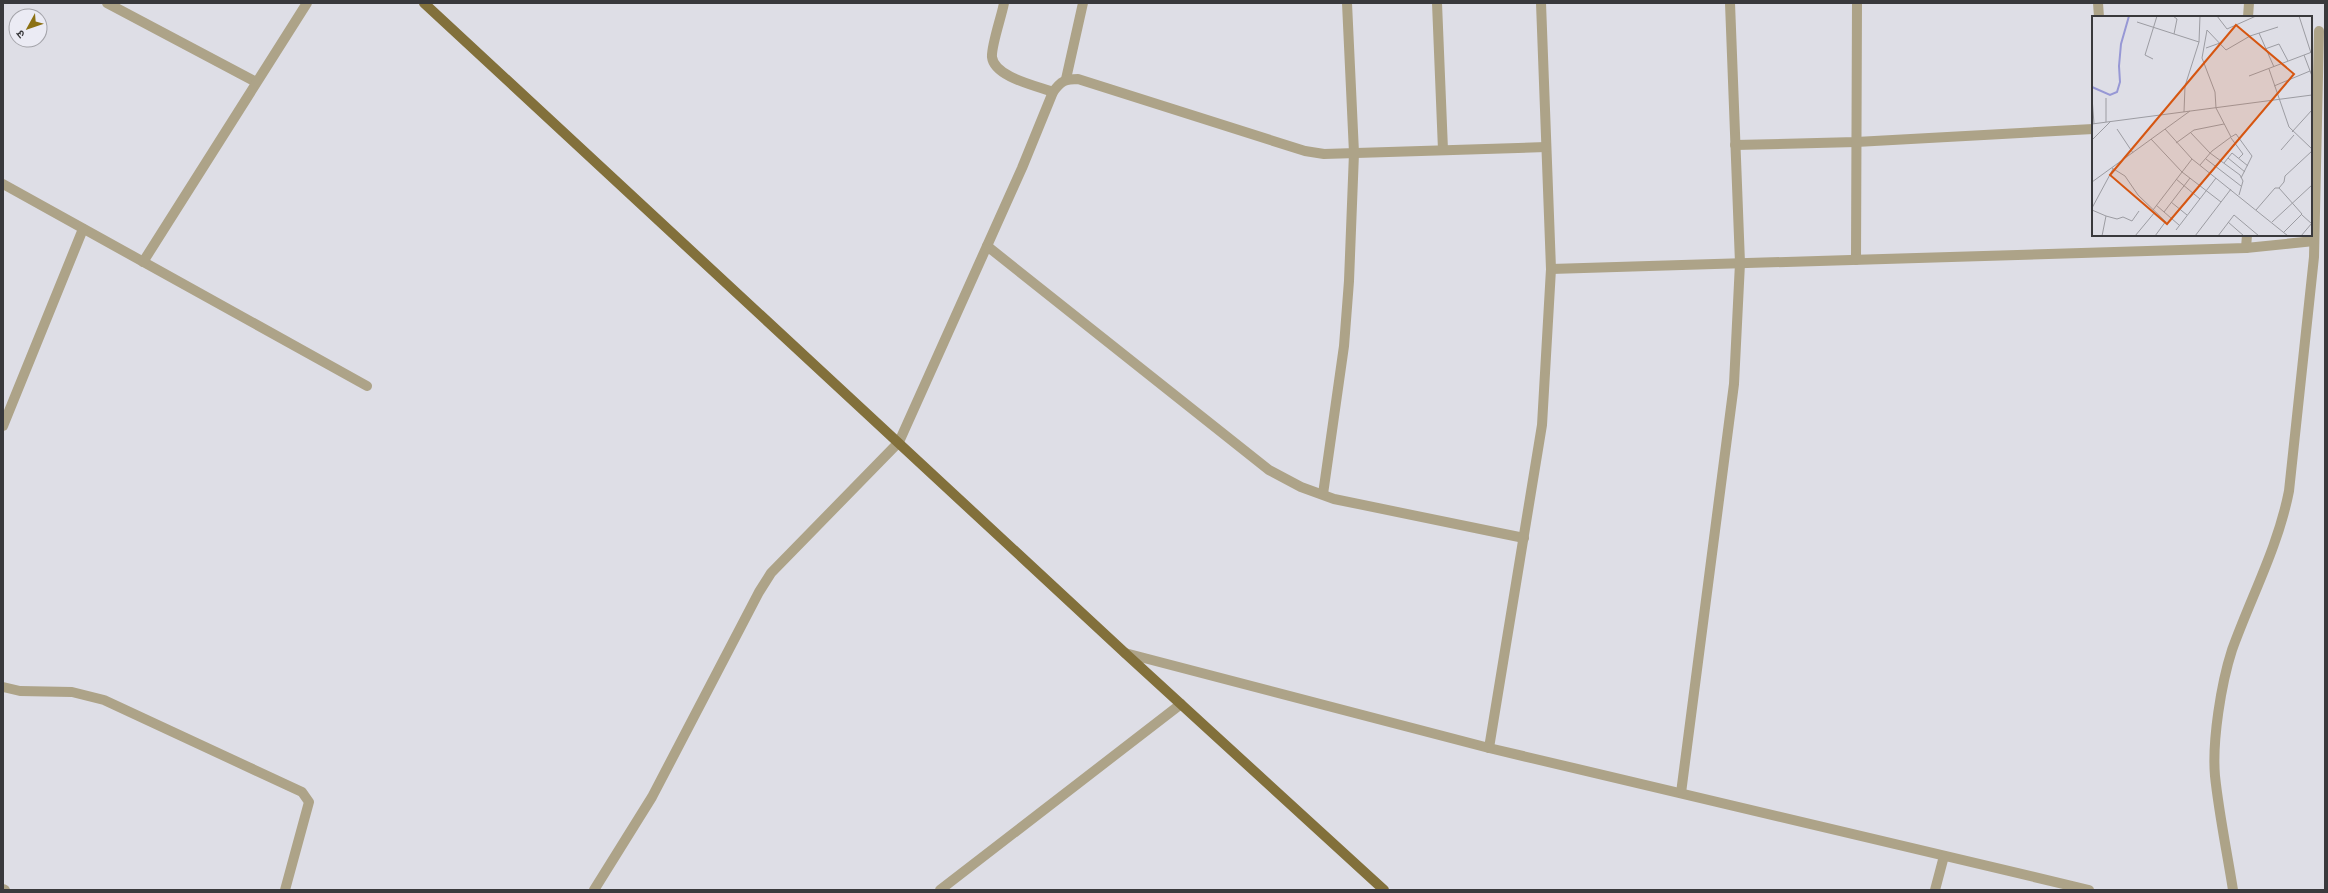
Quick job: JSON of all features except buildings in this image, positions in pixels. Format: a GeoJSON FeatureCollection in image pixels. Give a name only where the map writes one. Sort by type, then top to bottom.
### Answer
{"type":"FeatureCollection","features":[{"type":"Feature","properties":{"kind":"main road"},"geometry":{"type":"LineString","coordinates":[[424,3],[1125,653],[1384,890]]}},
{"type":"Feature","properties":{"kind":"street"},"geometry":{"type":"LineString","coordinates":[[107,3],[256,82]]}},
{"type":"Feature","properties":{"kind":"street"},"geometry":{"type":"LineString","coordinates":[[143,262],[307,3]]}},
{"type":"Feature","properties":{"kind":"street"},"geometry":{"type":"LineString","coordinates":[[1004,3],[992,57],[996,67],[1003,74],[1053,92]]}},
{"type":"Feature","properties":{"kind":"street"},"geometry":{"type":"LineString","coordinates":[[594,890],[652,797],[759,592],[771,573],[899,442],[987,246],[1053,92],[1066,79],[1083,3]]}},
{"type":"Feature","properties":{"kind":"street"},"geometry":{"type":"LineString","coordinates":[[1323,494],[1344,346],[1354,153],[1347,3]]}},
{"type":"Feature","properties":{"kind":"street"},"geometry":{"type":"LineString","coordinates":[[1437,3],[1443,150]]}},
{"type":"Feature","properties":{"kind":"street"},"geometry":{"type":"LineString","coordinates":[[1489,748],[1542,425],[1551,269],[1541,3]]}},
{"type":"Feature","properties":{"kind":"street"},"geometry":{"type":"LineString","coordinates":[[1681,793],[1734,384],[1740,263],[1730,3]]}},
{"type":"Feature","properties":{"kind":"street"},"geometry":{"type":"LineString","coordinates":[[1856,260],[1857,3]]}},
{"type":"Feature","properties":{"kind":"street"},"geometry":{"type":"LineString","coordinates":[[2098,3],[2099,16]]}},
{"type":"Feature","properties":{"kind":"street"},"geometry":{"type":"LineString","coordinates":[[2248,16],[2249,3]]}},
{"type":"Feature","properties":{"kind":"street"},"geometry":{"type":"LineString","coordinates":[[2233,890],[2216,776],[2215,753],[2222,694],[2232,652],[2280,528],[2285,510],[2312,296],[2314,241],[2320,210],[2318,31]]}},
{"type":"Feature","properties":{"kind":"street"},"geometry":{"type":"LineString","coordinates":[[1066,79],[1078,79],[1305,151],[1324,154],[1546,147]]}},
{"type":"Feature","properties":{"kind":"street"},"geometry":{"type":"LineString","coordinates":[[1736,145],[1856,142],[2092,129]]}},
{"type":"Feature","properties":{"kind":"street"},"geometry":{"type":"LineString","coordinates":[[3,184],[367,386]]}},
{"type":"Feature","properties":{"kind":"street"},"geometry":{"type":"LineString","coordinates":[[3,426],[83,229]]}},
{"type":"Feature","properties":{"kind":"street"},"geometry":{"type":"LineString","coordinates":[[2246,236],[2246,248]]}},
{"type":"Feature","properties":{"kind":"street"},"geometry":{"type":"LineString","coordinates":[[1551,269],[2246,248],[2314,241]]}},
{"type":"Feature","properties":{"kind":"street"},"geometry":{"type":"LineString","coordinates":[[987,246],[1269,470],[1301,487],[1334,499],[1524,538]]}},
{"type":"Feature","properties":{"kind":"street"},"geometry":{"type":"LineString","coordinates":[[1125,653],[1489,748],[2088,890]]}},
{"type":"Feature","properties":{"kind":"street"},"geometry":{"type":"LineString","coordinates":[[3,687],[20,691],[72,692],[104,700],[302,792],[309,802],[285,890]]}},
{"type":"Feature","properties":{"kind":"street"},"geometry":{"type":"LineString","coordinates":[[940,890],[1181,704]]}},
{"type":"Feature","properties":{"kind":"street"},"geometry":{"type":"LineString","coordinates":[[1935,890],[1944,856]]}}]}
